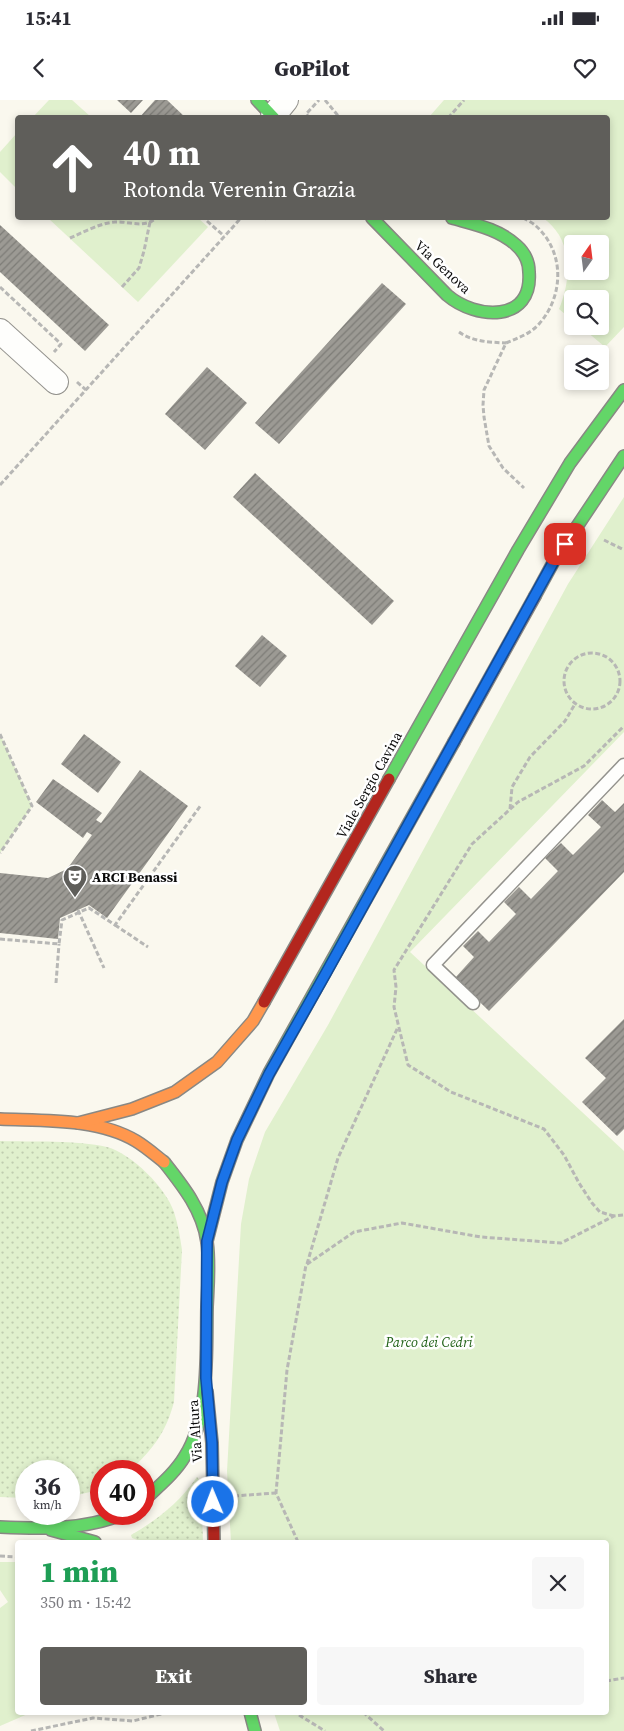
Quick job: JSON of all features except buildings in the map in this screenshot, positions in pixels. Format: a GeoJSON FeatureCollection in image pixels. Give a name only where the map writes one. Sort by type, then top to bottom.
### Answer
{"type":"FeatureCollection","features":[{"type":"Feature","properties":{"kind":"main road","name":"Via Genova"},"geometry":{"type":"LineString","coordinates":[[374,220],[456,302],[476,311],[493,314],[509,310],[525,294],[528,286],[530,276],[525,254],[516,244],[508,239],[458,220]]}},
{"type":"Feature","properties":{"kind":"main road","name":"Viale Sergio Cavina"},"geometry":{"type":"LineString","coordinates":[[78,1123],[132,1108],[175,1092],[217,1062],[253,1020],[518,550],[570,463],[624,390]]}},
{"type":"Feature","properties":{"kind":"main road"},"geometry":{"type":"LineString","coordinates":[[155,1490],[167,1479],[186,1455],[199,1423],[206,1378],[207,1241],[222,1182],[237,1140],[269,1074],[554,561],[624,456]]}},
{"type":"Feature","properties":{"kind":"main road"},"geometry":{"type":"LineString","coordinates":[[0,1119],[78,1123],[115,1132],[136,1141],[164,1162],[182,1185],[196,1210],[207,1241]]}},
{"type":"Feature","properties":{"kind":"main road","name":"Via Altura"},"geometry":{"type":"LineString","coordinates":[[206,1378],[212,1443],[214,1540]]}},
{"type":"Feature","properties":{"kind":"main road"},"geometry":{"type":"LineString","coordinates":[[0,1527],[51,1530],[80,1528],[90,1525]]}},
{"type":"Feature","properties":{"kind":"main road"},"geometry":{"type":"LineString","coordinates":[[51,1530],[88,1540]]}},
{"type":"Feature","properties":{"kind":"main road"},"geometry":{"type":"LineString","coordinates":[[251,1715],[256,1731]]}},
{"type":"Feature","properties":{"kind":"street"},"geometry":{"type":"LineString","coordinates":[[0,330],[56,382]]}},
{"type":"Feature","properties":{"kind":"lane"},"geometry":{"type":"LineString","coordinates":[[473,1003],[433,965],[624,766]]}},
{"type":"Feature","properties":{"kind":"path"},"geometry":{"type":"LineString","coordinates":[[307,115],[319,100]]}},
{"type":"Feature","properties":{"kind":"path"},"geometry":{"type":"LineString","coordinates":[[325,100],[338,115]]}},
{"type":"Feature","properties":{"kind":"path"},"geometry":{"type":"LineString","coordinates":[[451,115],[464,100]]}},
{"type":"Feature","properties":{"kind":"path"},"geometry":{"type":"LineString","coordinates":[[70,238],[96,226],[117,222],[135,224],[153,220]]}},
{"type":"Feature","properties":{"kind":"path"},"geometry":{"type":"LineString","coordinates":[[0,485],[240,220]]}},
{"type":"Feature","properties":{"kind":"path"},"geometry":{"type":"LineString","coordinates":[[207,221],[224,236]]}},
{"type":"Feature","properties":{"kind":"path"},"geometry":{"type":"LineString","coordinates":[[122,287],[139,268],[150,222]]}},
{"type":"Feature","properties":{"kind":"path"},"geometry":{"type":"LineString","coordinates":[[0,287],[61,344],[49,357]]}},
{"type":"Feature","properties":{"kind":"path"},"geometry":{"type":"LineString","coordinates":[[506,343],[484,390],[484,417],[489,446],[503,468],[524,488]]}},
{"type":"Feature","properties":{"kind":"path"},"geometry":{"type":"LineString","coordinates":[[604,540],[624,550]]}},
{"type":"Feature","properties":{"kind":"path"},"geometry":{"type":"LineString","coordinates":[[585,654],[603,655],[617,667],[621,676],[620,686],[618,695],[611,703],[603,708],[594,710],[584,709],[569,698],[565,690],[564,680],[570,663],[577,658],[585,654]]}},
{"type":"Feature","properties":{"kind":"path"},"geometry":{"type":"LineString","coordinates":[[617,667],[624,666]]}},
{"type":"Feature","properties":{"kind":"path"},"geometry":{"type":"LineString","coordinates":[[510,809],[512,787],[530,757],[565,721],[575,704]]}},
{"type":"Feature","properties":{"kind":"path"},"geometry":{"type":"LineString","coordinates":[[614,1216],[600,1212],[592,1203],[564,1155],[544,1130],[451,1092],[408,1065],[394,1007],[396,987],[394,970],[472,844],[518,802],[584,766],[624,726]]}},
{"type":"Feature","properties":{"kind":"path"},"geometry":{"type":"LineString","coordinates":[[0,734],[32,806],[0,853]]}},
{"type":"Feature","properties":{"kind":"path"},"geometry":{"type":"LineString","coordinates":[[115,925],[202,805]]}},
{"type":"Feature","properties":{"kind":"path"},"geometry":{"type":"LineString","coordinates":[[56,983],[62,920],[78,912],[89,908],[148,948]]}},
{"type":"Feature","properties":{"kind":"path"},"geometry":{"type":"LineString","coordinates":[[78,912],[104,968]]}},
{"type":"Feature","properties":{"kind":"path"},"geometry":{"type":"LineString","coordinates":[[0,938],[59,944]]}},
{"type":"Feature","properties":{"kind":"path"},"geometry":{"type":"LineString","coordinates":[[297,1540],[276,1493],[286,1370],[306,1265],[338,1158],[398,1027]]}},
{"type":"Feature","properties":{"kind":"path"},"geometry":{"type":"LineString","coordinates":[[306,1265],[354,1232],[402,1223],[481,1237],[561,1243],[614,1216],[624,1215]]}},
{"type":"Feature","properties":{"kind":"path"},"geometry":{"type":"LineString","coordinates":[[233,1496],[276,1493]]}},
{"type":"Feature","properties":{"kind":"path"},"geometry":{"type":"LineString","coordinates":[[0,1556],[15,1557]]}},
{"type":"Feature","properties":{"kind":"path"},"geometry":{"type":"LineString","coordinates":[[609,1680],[624,1678]]}},
{"type":"Feature","properties":{"kind":"path"},"geometry":{"type":"LineString","coordinates":[[31,1731],[93,1718],[133,1721],[157,1715]]}},
{"type":"Feature","properties":{"kind":"path"},"geometry":{"type":"LineString","coordinates":[[299,1715],[325,1731]]}},
{"type":"Feature","properties":{"kind":"path"},"geometry":{"type":"LineString","coordinates":[[366,1715],[384,1731]]}},
{"type":"Feature","properties":{"kind":"green space"},"geometry":{"type":"Polygon","coordinates":[[[49,100],[72,100],[89,115],[35,115],[49,100]]]}},
{"type":"Feature","properties":{"kind":"green space"},"geometry":{"type":"Polygon","coordinates":[[[444,100],[624,100],[624,327],[607,345],[603,345],[591,335],[609,335],[609,290],[565,290],[567,280],[609,280],[609,235],[564,235],[564,246],[560,237],[545,220],[610,220],[610,115],[431,115],[444,100]]]}},
{"type":"Feature","properties":{"kind":"green space"},"geometry":{"type":"Polygon","coordinates":[[[15,135],[15,187],[0,172],[0,152],[15,135]]]}},
{"type":"Feature","properties":{"kind":"green space"},"geometry":{"type":"Polygon","coordinates":[[[50,220],[200,220],[208,227],[138,302],[50,220]]]}},
{"type":"Feature","properties":{"kind":"green space"},"geometry":{"type":"Polygon","coordinates":[[[564,293],[564,313],[559,309],[564,293]]]}},
{"type":"Feature","properties":{"kind":"green space","name":"Parco dei Cedri"},"geometry":{"type":"Polygon","coordinates":[[[624,497],[624,732],[410,952],[624,1151],[624,1731],[280,1731],[275,1715],[609,1715],[609,1540],[231,1540],[227,1471],[241,1224],[249,1179],[265,1132],[328,1025],[568,584],[624,497]]]}},
{"type":"Feature","properties":{"kind":"green space"},"geometry":{"type":"Polygon","coordinates":[[[0,734],[32,806],[0,853],[0,734]]]}},
{"type":"Feature","properties":{"kind":"green space"},"geometry":{"type":"Polygon","coordinates":[[[0,1141],[82,1143],[107,1147],[137,1164],[156,1183],[170,1203],[179,1231],[182,1250],[174,1402],[162,1432],[152,1448],[140,1460],[90,1460],[90,1492],[80,1494],[80,1460],[15,1460],[15,1498],[0,1497],[0,1141]]]}},
{"type":"Feature","properties":{"kind":"green space"},"geometry":{"type":"Polygon","coordinates":[[[197,1477],[201,1482],[203,1540],[138,1540],[132,1538],[131,1535],[147,1525],[155,1525],[155,1520],[176,1502],[197,1477]]]}},
{"type":"Feature","properties":{"kind":"green space"},"geometry":{"type":"Polygon","coordinates":[[[0,1562],[15,1562],[15,1715],[25,1715],[0,1726],[0,1608],[8,1602],[0,1590],[0,1562]]]}},
{"type":"Feature","properties":{"kind":"traffic: fast"},"geometry":{"type":"LineString","coordinates":[[257,100],[271,115]]}},
{"type":"Feature","properties":{"kind":"traffic: fast"},"geometry":{"type":"LineString","coordinates":[[374,220],[447,295],[459,303],[487,312],[500,312],[512,308],[522,301],[528,289],[529,268],[524,254],[516,245],[502,235],[459,220]]}},
{"type":"Feature","properties":{"kind":"traffic: fast"},"geometry":{"type":"LineString","coordinates":[[389,779],[518,550],[570,463],[624,390]]}},
{"type":"Feature","properties":{"kind":"traffic: fast"},"geometry":{"type":"LineString","coordinates":[[535,596],[554,561],[624,456]]}},
{"type":"Feature","properties":{"kind":"traffic: fast"},"geometry":{"type":"LineString","coordinates":[[207,1241],[222,1182],[237,1140],[269,1073],[454,742]]}},
{"type":"Feature","properties":{"kind":"traffic: fast"},"geometry":{"type":"LineString","coordinates":[[155,1490],[172,1474],[185,1456],[193,1440],[203,1403],[206,1363],[208,1258],[205,1231],[197,1209],[164,1162]]}},
{"type":"Feature","properties":{"kind":"traffic: fast"},"geometry":{"type":"LineString","coordinates":[[0,1527],[47,1528],[90,1524]]}},
{"type":"Feature","properties":{"kind":"traffic: fast"},"geometry":{"type":"LineString","coordinates":[[51,1530],[88,1540]]}},
{"type":"Feature","properties":{"kind":"traffic: fast"},"geometry":{"type":"LineString","coordinates":[[251,1715],[255,1731]]}},
{"type":"Feature","properties":{"kind":"traffic: slow"},"geometry":{"type":"LineString","coordinates":[[78,1123],[132,1109],[175,1092],[217,1062],[253,1021],[264,1002]]}},
{"type":"Feature","properties":{"kind":"traffic: slow"},"geometry":{"type":"LineString","coordinates":[[0,1119],[70,1122],[105,1128],[136,1141],[164,1162]]}},
{"type":"Feature","properties":{"kind":"traffic: jam"},"geometry":{"type":"LineString","coordinates":[[454,742],[535,596]]}},
{"type":"Feature","properties":{"kind":"traffic: jam"},"geometry":{"type":"LineString","coordinates":[[264,1002],[389,779]]}},
{"type":"Feature","properties":{"kind":"traffic: jam"},"geometry":{"type":"LineString","coordinates":[[207,1392],[212,1443],[214,1540]]}},
{"type":"Feature","properties":{"kind":"place","name":"ARCI Benassi"},"geometry":{"type":"Point","coordinates":[75,898]}},
{"type":"Feature","properties":{"kind":"route"},"geometry":{"type":"LineString","coordinates":[[213,1502],[212,1443],[206,1378],[207,1241],[222,1182],[237,1140],[269,1074],[565,544]]}}]}
